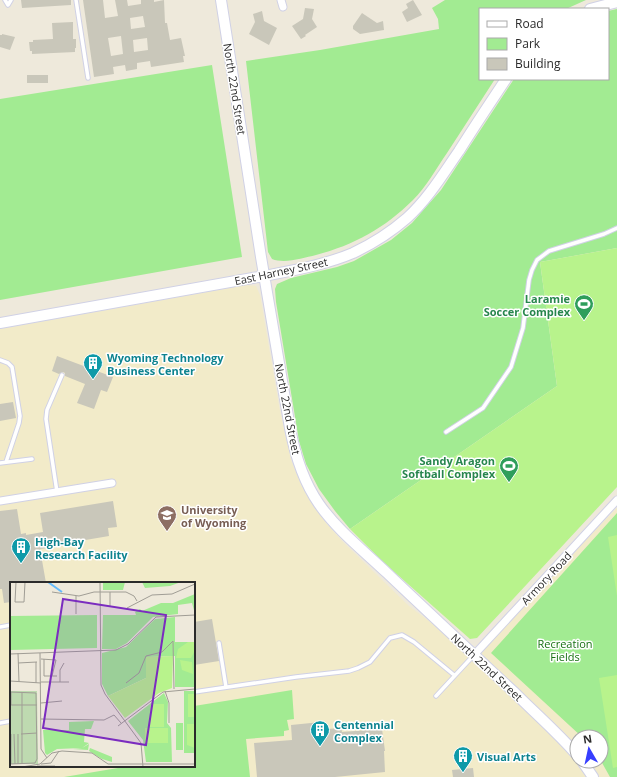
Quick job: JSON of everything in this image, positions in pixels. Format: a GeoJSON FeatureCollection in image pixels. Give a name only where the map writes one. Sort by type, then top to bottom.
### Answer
{"type":"FeatureCollection","features":[{"type":"Feature","properties":{"kind":"street","name":"North 22nd Street"},"geometry":{"type":"LineString","coordinates":[[221,0],[264,276],[294,448],[300,468],[309,488],[326,513],[350,538],[569,746]]}},
{"type":"Feature","properties":{"kind":"street"},"geometry":{"type":"LineString","coordinates":[[594,8],[617,2]]}},
{"type":"Feature","properties":{"kind":"street","name":"East Harney Street"},"geometry":{"type":"LineString","coordinates":[[0,323],[264,276],[330,261],[353,253],[374,241],[406,219],[421,204],[505,80]]}},
{"type":"Feature","properties":{"kind":"street"},"geometry":{"type":"LineString","coordinates":[[0,501],[112,483]]}},
{"type":"Feature","properties":{"kind":"street","name":"Armory Road"},"geometry":{"type":"LineString","coordinates":[[474,655],[617,500]]}},
{"type":"Feature","properties":{"kind":"lane"},"geometry":{"type":"LineString","coordinates":[[5,0],[8,5],[11,0]]}},
{"type":"Feature","properties":{"kind":"lane"},"geometry":{"type":"LineString","coordinates":[[76,0],[88,78]]}},
{"type":"Feature","properties":{"kind":"lane"},"geometry":{"type":"LineString","coordinates":[[446,432],[483,408],[511,366],[523,328],[529,280],[537,260],[549,251],[604,234],[617,228]]}},
{"type":"Feature","properties":{"kind":"lane"},"geometry":{"type":"LineString","coordinates":[[0,360],[8,363],[12,367],[20,416],[19,424],[6,462]]}},
{"type":"Feature","properties":{"kind":"lane"},"geometry":{"type":"LineString","coordinates":[[57,492],[46,419],[47,410],[62,375]]}},
{"type":"Feature","properties":{"kind":"lane"},"geometry":{"type":"LineString","coordinates":[[0,463],[32,459]]}},
{"type":"Feature","properties":{"kind":"lane"},"geometry":{"type":"LineString","coordinates":[[0,627],[10,625]]}},
{"type":"Feature","properties":{"kind":"lane"},"geometry":{"type":"LineString","coordinates":[[195,692],[296,677],[336,673],[358,668],[370,662],[390,638],[402,635],[414,642],[454,675]]}},
{"type":"Feature","properties":{"kind":"lane"},"geometry":{"type":"LineString","coordinates":[[219,643],[226,687]]}},
{"type":"Feature","properties":{"kind":"lane"},"geometry":{"type":"LineString","coordinates":[[436,696],[474,655]]}},
{"type":"Feature","properties":{"kind":"lane"},"geometry":{"type":"LineString","coordinates":[[0,723],[10,721]]}},
{"type":"Feature","properties":{"kind":"shaded area","name":"University of Wyoming"},"geometry":{"type":"Polygon","coordinates":[[[246,285],[256,286],[260,295],[280,411],[291,460],[301,485],[326,523],[343,542],[409,606],[474,655],[617,508],[617,777],[0,777],[0,329],[246,285]]]}},
{"type":"Feature","properties":{"kind":"green space"},"geometry":{"type":"Polygon","coordinates":[[[445,0],[586,0],[568,8],[479,8],[479,80],[494,80],[431,178],[418,195],[391,219],[356,241],[330,251],[300,259],[283,261],[272,259],[268,252],[246,61],[320,50],[439,29],[438,19],[432,8],[445,0]]]}},
{"type":"Feature","properties":{"kind":"green space"},"geometry":{"type":"Polygon","coordinates":[[[617,9],[617,248],[540,262],[557,386],[350,529],[319,489],[306,464],[299,441],[276,302],[275,289],[277,284],[291,278],[337,267],[354,261],[391,240],[412,223],[441,190],[513,80],[609,80],[609,11],[617,9]]]}},
{"type":"Feature","properties":{"kind":"green space"},"geometry":{"type":"Polygon","coordinates":[[[212,65],[242,257],[0,300],[0,99],[212,65]]]}},
{"type":"Feature","properties":{"kind":"green space"},"geometry":{"type":"Polygon","coordinates":[[[617,248],[617,487],[477,638],[470,639],[382,561],[350,529],[557,386],[540,262],[617,248]]]}},
{"type":"Feature","properties":{"kind":"green space","name":"Recreation Fields"},"geometry":{"type":"Polygon","coordinates":[[[617,513],[617,777],[610,777],[606,769],[609,769],[609,729],[573,729],[491,653],[617,513]]]}},
{"type":"Feature","properties":{"kind":"green space"},"geometry":{"type":"Polygon","coordinates":[[[617,535],[617,596],[608,537],[617,535]]]}},
{"type":"Feature","properties":{"kind":"green space"},"geometry":{"type":"Polygon","coordinates":[[[617,675],[617,767],[613,768],[609,742],[609,729],[607,729],[599,678],[617,675]]]}},
{"type":"Feature","properties":{"kind":"green space"},"geometry":{"type":"Polygon","coordinates":[[[292,690],[294,719],[287,720],[289,730],[284,731],[284,736],[246,739],[250,777],[64,777],[124,767],[195,767],[195,706],[292,690]]]}},
{"type":"Feature","properties":{"kind":"building"},"geometry":{"type":"Polygon","coordinates":[[[21,0],[71,0],[71,5],[22,8],[21,0]]]}},
{"type":"Feature","properties":{"kind":"building"},"geometry":{"type":"Polygon","coordinates":[[[83,0],[103,0],[105,18],[118,16],[115,0],[127,0],[128,6],[141,4],[141,0],[154,0],[154,2],[164,0],[165,23],[167,23],[170,40],[181,38],[185,56],[183,56],[184,62],[151,67],[150,61],[137,63],[137,69],[126,71],[125,65],[113,67],[114,74],[94,77],[83,0]],[[143,16],[130,18],[131,29],[145,27],[143,16]],[[121,36],[108,38],[111,56],[123,54],[121,36]],[[147,38],[133,40],[134,52],[148,50],[147,38]]]}},
{"type":"Feature","properties":{"kind":"building"},"geometry":{"type":"Polygon","coordinates":[[[413,0],[422,15],[407,22],[402,12],[408,8],[406,4],[413,0]]]}},
{"type":"Feature","properties":{"kind":"building"},"geometry":{"type":"Polygon","coordinates":[[[305,8],[314,9],[312,19],[317,27],[301,39],[292,26],[303,19],[305,8]]]}},
{"type":"Feature","properties":{"kind":"building"},"geometry":{"type":"Polygon","coordinates":[[[262,11],[264,21],[277,28],[269,45],[249,34],[255,22],[253,14],[262,11]]]}},
{"type":"Feature","properties":{"kind":"building"},"geometry":{"type":"Polygon","coordinates":[[[362,13],[377,23],[383,21],[384,30],[360,34],[353,29],[353,26],[362,13]]]}},
{"type":"Feature","properties":{"kind":"building"},"geometry":{"type":"Polygon","coordinates":[[[73,22],[73,39],[76,39],[75,52],[32,54],[32,51],[30,51],[29,42],[33,42],[33,40],[53,39],[52,23],[73,22]]]}},
{"type":"Feature","properties":{"kind":"building"},"geometry":{"type":"Polygon","coordinates":[[[2,34],[15,37],[10,50],[0,47],[0,35],[2,34]]]}},
{"type":"Feature","properties":{"kind":"building"},"geometry":{"type":"Polygon","coordinates":[[[27,75],[48,75],[48,83],[27,83],[27,75]]]}},
{"type":"Feature","properties":{"kind":"building","name":"Wyoming Technology Business Center"},"geometry":{"type":"Polygon","coordinates":[[[57,356],[113,377],[107,392],[101,390],[94,409],[77,403],[85,384],[65,376],[65,373],[63,372],[59,374],[52,371],[57,356]]]}},
{"type":"Feature","properties":{"kind":"building"},"geometry":{"type":"Polygon","coordinates":[[[13,402],[16,418],[0,421],[0,404],[13,402]]]}},
{"type":"Feature","properties":{"kind":"building","name":"High-Bay Research Facility"},"geometry":{"type":"Polygon","coordinates":[[[113,501],[117,527],[108,528],[109,536],[40,549],[46,582],[10,582],[10,602],[4,603],[2,589],[0,589],[0,511],[17,509],[21,534],[26,533],[26,535],[43,532],[40,513],[113,501]]]}},
{"type":"Feature","properties":{"kind":"building"},"geometry":{"type":"Polygon","coordinates":[[[212,619],[219,661],[195,665],[195,622],[212,619]]]}},
{"type":"Feature","properties":{"kind":"building","name":"Centennial Complex"},"geometry":{"type":"Polygon","coordinates":[[[321,722],[328,729],[341,728],[342,732],[382,729],[385,751],[385,772],[335,777],[257,777],[254,743],[292,740],[291,725],[321,722]]]}},
{"type":"Feature","properties":{"kind":"building","name":"Visual Arts"},"geometry":{"type":"Polygon","coordinates":[[[473,768],[474,777],[453,777],[452,770],[473,768]]]}},
{"type":"Feature","properties":{"kind":"place","name":"Laramie Soccer Complex"},"geometry":{"type":"Point","coordinates":[584,321]}},
{"type":"Feature","properties":{"kind":"place","name":"Wyoming Technology Business Center"},"geometry":{"type":"Point","coordinates":[93,380]}},
{"type":"Feature","properties":{"kind":"place","name":"Sandy Aragon Softball Complex"},"geometry":{"type":"Point","coordinates":[509,483]}},
{"type":"Feature","properties":{"kind":"place","name":"University of Wyoming"},"geometry":{"type":"Point","coordinates":[167,532]}},
{"type":"Feature","properties":{"kind":"place","name":"High-Bay Research Facility"},"geometry":{"type":"Point","coordinates":[21,564]}},
{"type":"Feature","properties":{"kind":"place","name":"Centennial Complex"},"geometry":{"type":"Point","coordinates":[320,747]}},
{"type":"Feature","properties":{"kind":"place","name":"Visual Arts"},"geometry":{"type":"Point","coordinates":[463,773]}}]}
